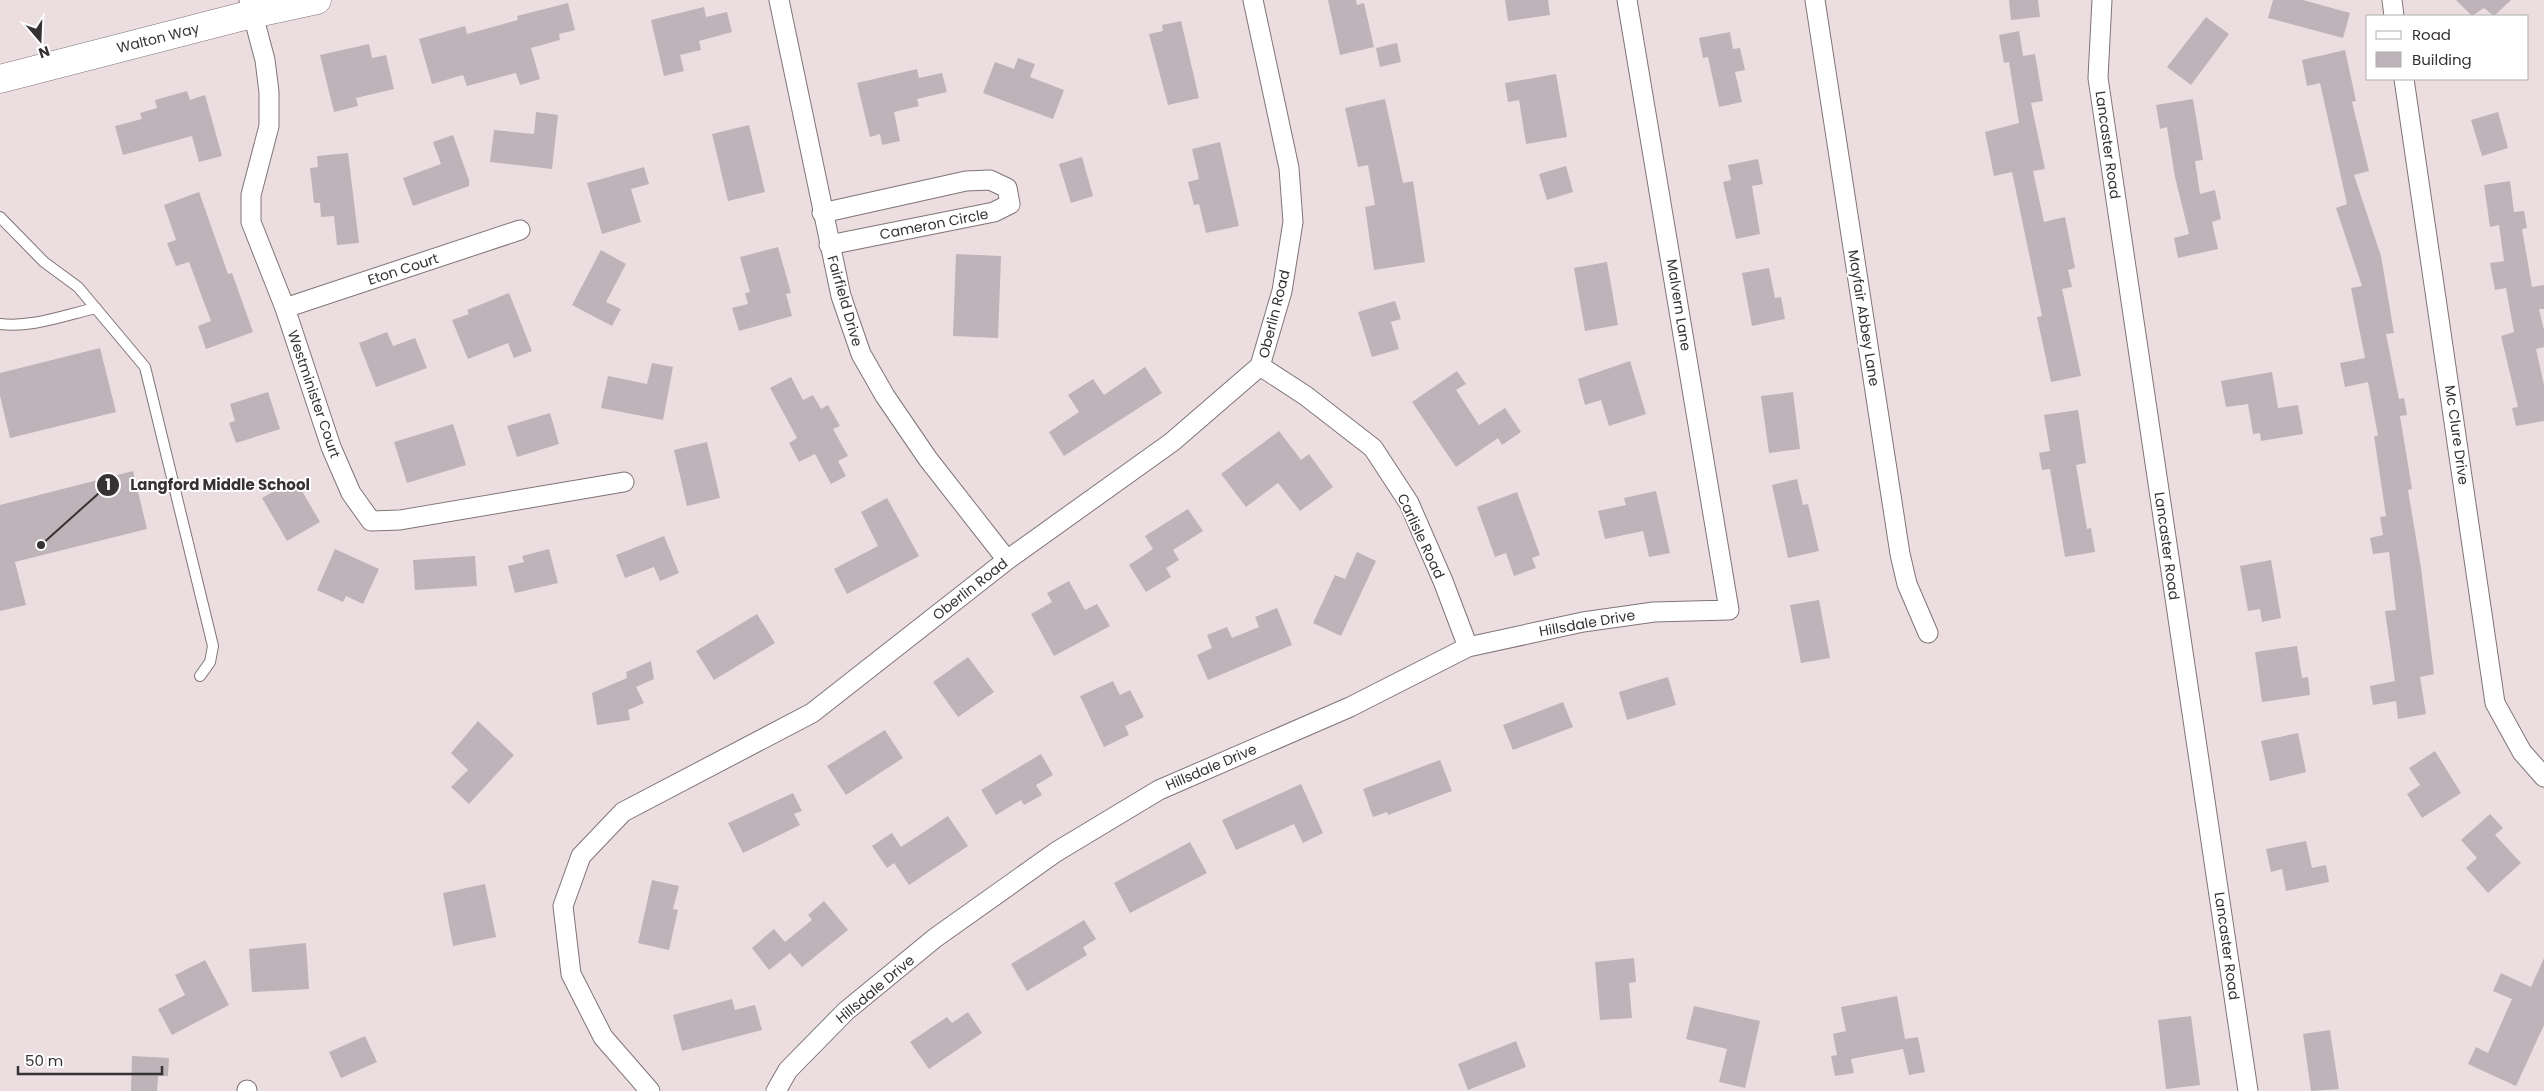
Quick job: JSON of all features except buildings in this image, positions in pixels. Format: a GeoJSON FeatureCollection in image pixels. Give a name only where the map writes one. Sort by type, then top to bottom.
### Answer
{"type":"FeatureCollection","features":[{"type":"Feature","properties":{"kind":"main road","name":"Walton Way"},"geometry":{"type":"LineString","coordinates":[[3,73],[250,7],[318,0]]}},
{"type":"Feature","properties":{"kind":"street","name":"Fairfield Drive"},"geometry":{"type":"LineString","coordinates":[[779,0],[829,245],[841,296],[861,354],[885,396],[928,459],[1007,560]]}},
{"type":"Feature","properties":{"kind":"street","name":"Oberlin Road"},"geometry":{"type":"LineString","coordinates":[[650,1091],[603,1037],[570,974],[564,906],[581,856],[623,812],[812,713],[1007,560],[1172,442],[1260,366],[1282,291],[1293,222],[1289,168],[1253,0]]}},
{"type":"Feature","properties":{"kind":"street","name":"Malvern Lane"},"geometry":{"type":"LineString","coordinates":[[1627,0],[1729,610]]}},
{"type":"Feature","properties":{"kind":"street","name":"Mayfair Abbey Lane"},"geometry":{"type":"LineString","coordinates":[[1815,0],[1900,554],[1907,584],[1928,632]]}},
{"type":"Feature","properties":{"kind":"street","name":"Lancaster Road"},"geometry":{"type":"LineString","coordinates":[[2102,0],[2098,78],[2248,1091]]}},
{"type":"Feature","properties":{"kind":"street"},"geometry":{"type":"LineString","coordinates":[[2392,0],[2394,15]]}},
{"type":"Feature","properties":{"kind":"street","name":"Westminister Court"},"geometry":{"type":"LineString","coordinates":[[250,7],[265,60],[269,92],[269,126],[251,195],[251,222],[285,308],[331,448],[351,493],[371,521],[400,520],[624,482]]}},
{"type":"Feature","properties":{"kind":"street","name":"Mc Clure Drive"},"geometry":{"type":"LineString","coordinates":[[2404,80],[2495,703],[2522,752],[2544,777]]}},
{"type":"Feature","properties":{"kind":"street","name":"Cameron Circle"},"geometry":{"type":"LineString","coordinates":[[822,213],[966,181],[990,180],[1007,188],[1010,204],[994,212],[829,245]]}},
{"type":"Feature","properties":{"kind":"street","name":"Eton Court"},"geometry":{"type":"LineString","coordinates":[[285,308],[520,230]]}},
{"type":"Feature","properties":{"kind":"street","name":"Carlisle Road"},"geometry":{"type":"LineString","coordinates":[[1260,366],[1306,396],[1373,448],[1409,503],[1443,581],[1468,647]]}},
{"type":"Feature","properties":{"kind":"street","name":"Hillsdale Drive"},"geometry":{"type":"LineString","coordinates":[[776,1091],[788,1070],[846,1011],[935,938],[1056,852],[1158,790],[1350,707],[1468,647],[1583,622],[1654,612],[1729,610]]}},
{"type":"Feature","properties":{"kind":"lane"},"geometry":{"type":"LineString","coordinates":[[0,217],[4,224],[44,262],[78,287],[145,367],[213,646],[210,662],[200,676]]}},
{"type":"Feature","properties":{"kind":"lane"},"geometry":{"type":"LineString","coordinates":[[0,324],[13,326],[32,323],[96,308]]}},
{"type":"Feature","properties":{"kind":"place","name":"Langford Middle School"},"geometry":{"type":"Point","coordinates":[41,545]}}]}
